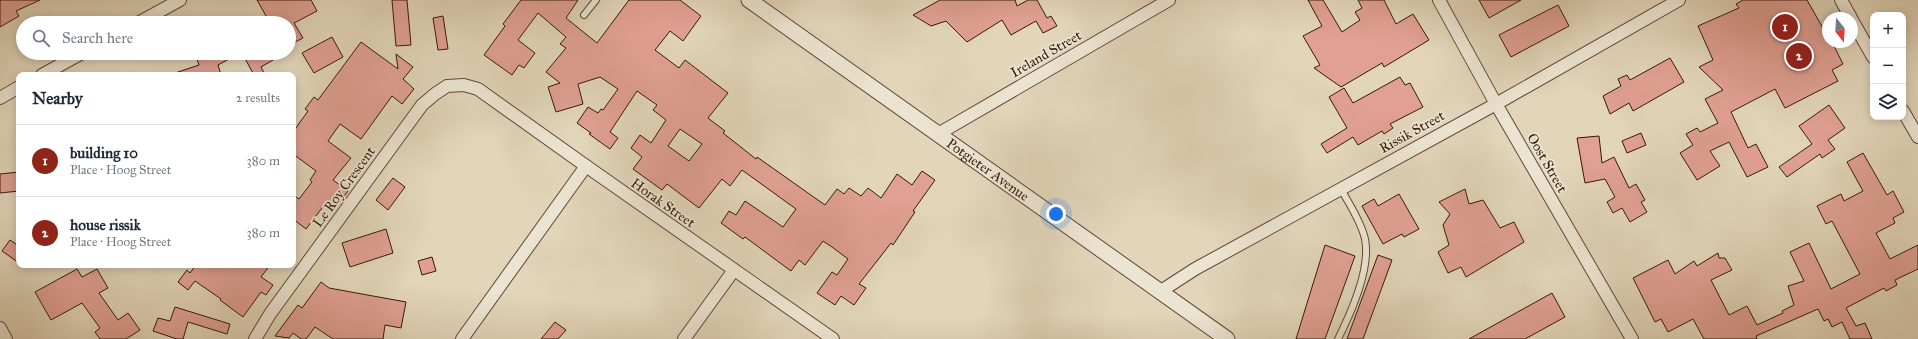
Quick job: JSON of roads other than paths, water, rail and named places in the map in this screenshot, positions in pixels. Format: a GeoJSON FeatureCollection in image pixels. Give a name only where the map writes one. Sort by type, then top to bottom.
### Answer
{"type":"FeatureCollection","features":[{"type":"Feature","properties":{"kind":"street"},"geometry":{"type":"LineString","coordinates":[[151,16],[180,0]]}},
{"type":"Feature","properties":{"kind":"street","name":"Potgieter Avenue"},"geometry":{"type":"LineString","coordinates":[[749,0],[1227,339]]}},
{"type":"Feature","properties":{"kind":"street","name":"Ireland Street"},"geometry":{"type":"LineString","coordinates":[[938,134],[1169,0]]}},
{"type":"Feature","properties":{"kind":"street","name":"Oost Street"},"geometry":{"type":"LineString","coordinates":[[1439,0],[1496,104],[1632,339]]}},
{"type":"Feature","properties":{"kind":"street","name":"Rissik Street"},"geometry":{"type":"LineString","coordinates":[[1161,291],[1195,269],[1496,104],[1679,0]]}},
{"type":"Feature","properties":{"kind":"street"},"geometry":{"type":"LineString","coordinates":[[1841,0],[1847,12]]}},
{"type":"Feature","properties":{"kind":"street"},"geometry":{"type":"LineString","coordinates":[[1858,31],[1870,52]]}},
{"type":"Feature","properties":{"kind":"street"},"geometry":{"type":"LineString","coordinates":[[47,72],[69,60]]}},
{"type":"Feature","properties":{"kind":"street","name":"Le Roy Crescent"},"geometry":{"type":"LineString","coordinates":[[255,339],[270,314],[422,105],[447,86],[464,85],[478,89]]}},
{"type":"Feature","properties":{"kind":"street","name":"Horak Street"},"geometry":{"type":"LineString","coordinates":[[478,89],[833,339]]}},
{"type":"Feature","properties":{"kind":"street"},"geometry":{"type":"LineString","coordinates":[[0,98],[16,90]]}},
{"type":"Feature","properties":{"kind":"street"},"geometry":{"type":"LineString","coordinates":[[1906,115],[1918,137]]}},
{"type":"Feature","properties":{"kind":"street"},"geometry":{"type":"LineString","coordinates":[[462,339],[586,166]]}},
{"type":"Feature","properties":{"kind":"street"},"geometry":{"type":"LineString","coordinates":[[684,339],[734,270]]}},
{"type":"Feature","properties":{"kind":"street"},"geometry":{"type":"LineString","coordinates":[[0,328],[6,339]]}},
{"type":"Feature","properties":{"kind":"lane"},"geometry":{"type":"LineString","coordinates":[[584,15],[596,0]]}},
{"type":"Feature","properties":{"kind":"lane"},"geometry":{"type":"LineString","coordinates":[[1338,339],[1350,316],[1365,264],[1365,239],[1341,189]]}},
{"type":"Feature","properties":{"kind":"place","name":"building 10"},"geometry":{"type":"Point","coordinates":[1785,27]}},
{"type":"Feature","properties":{"kind":"place","name":"house rissik"},"geometry":{"type":"Point","coordinates":[1799,56]}}]}
